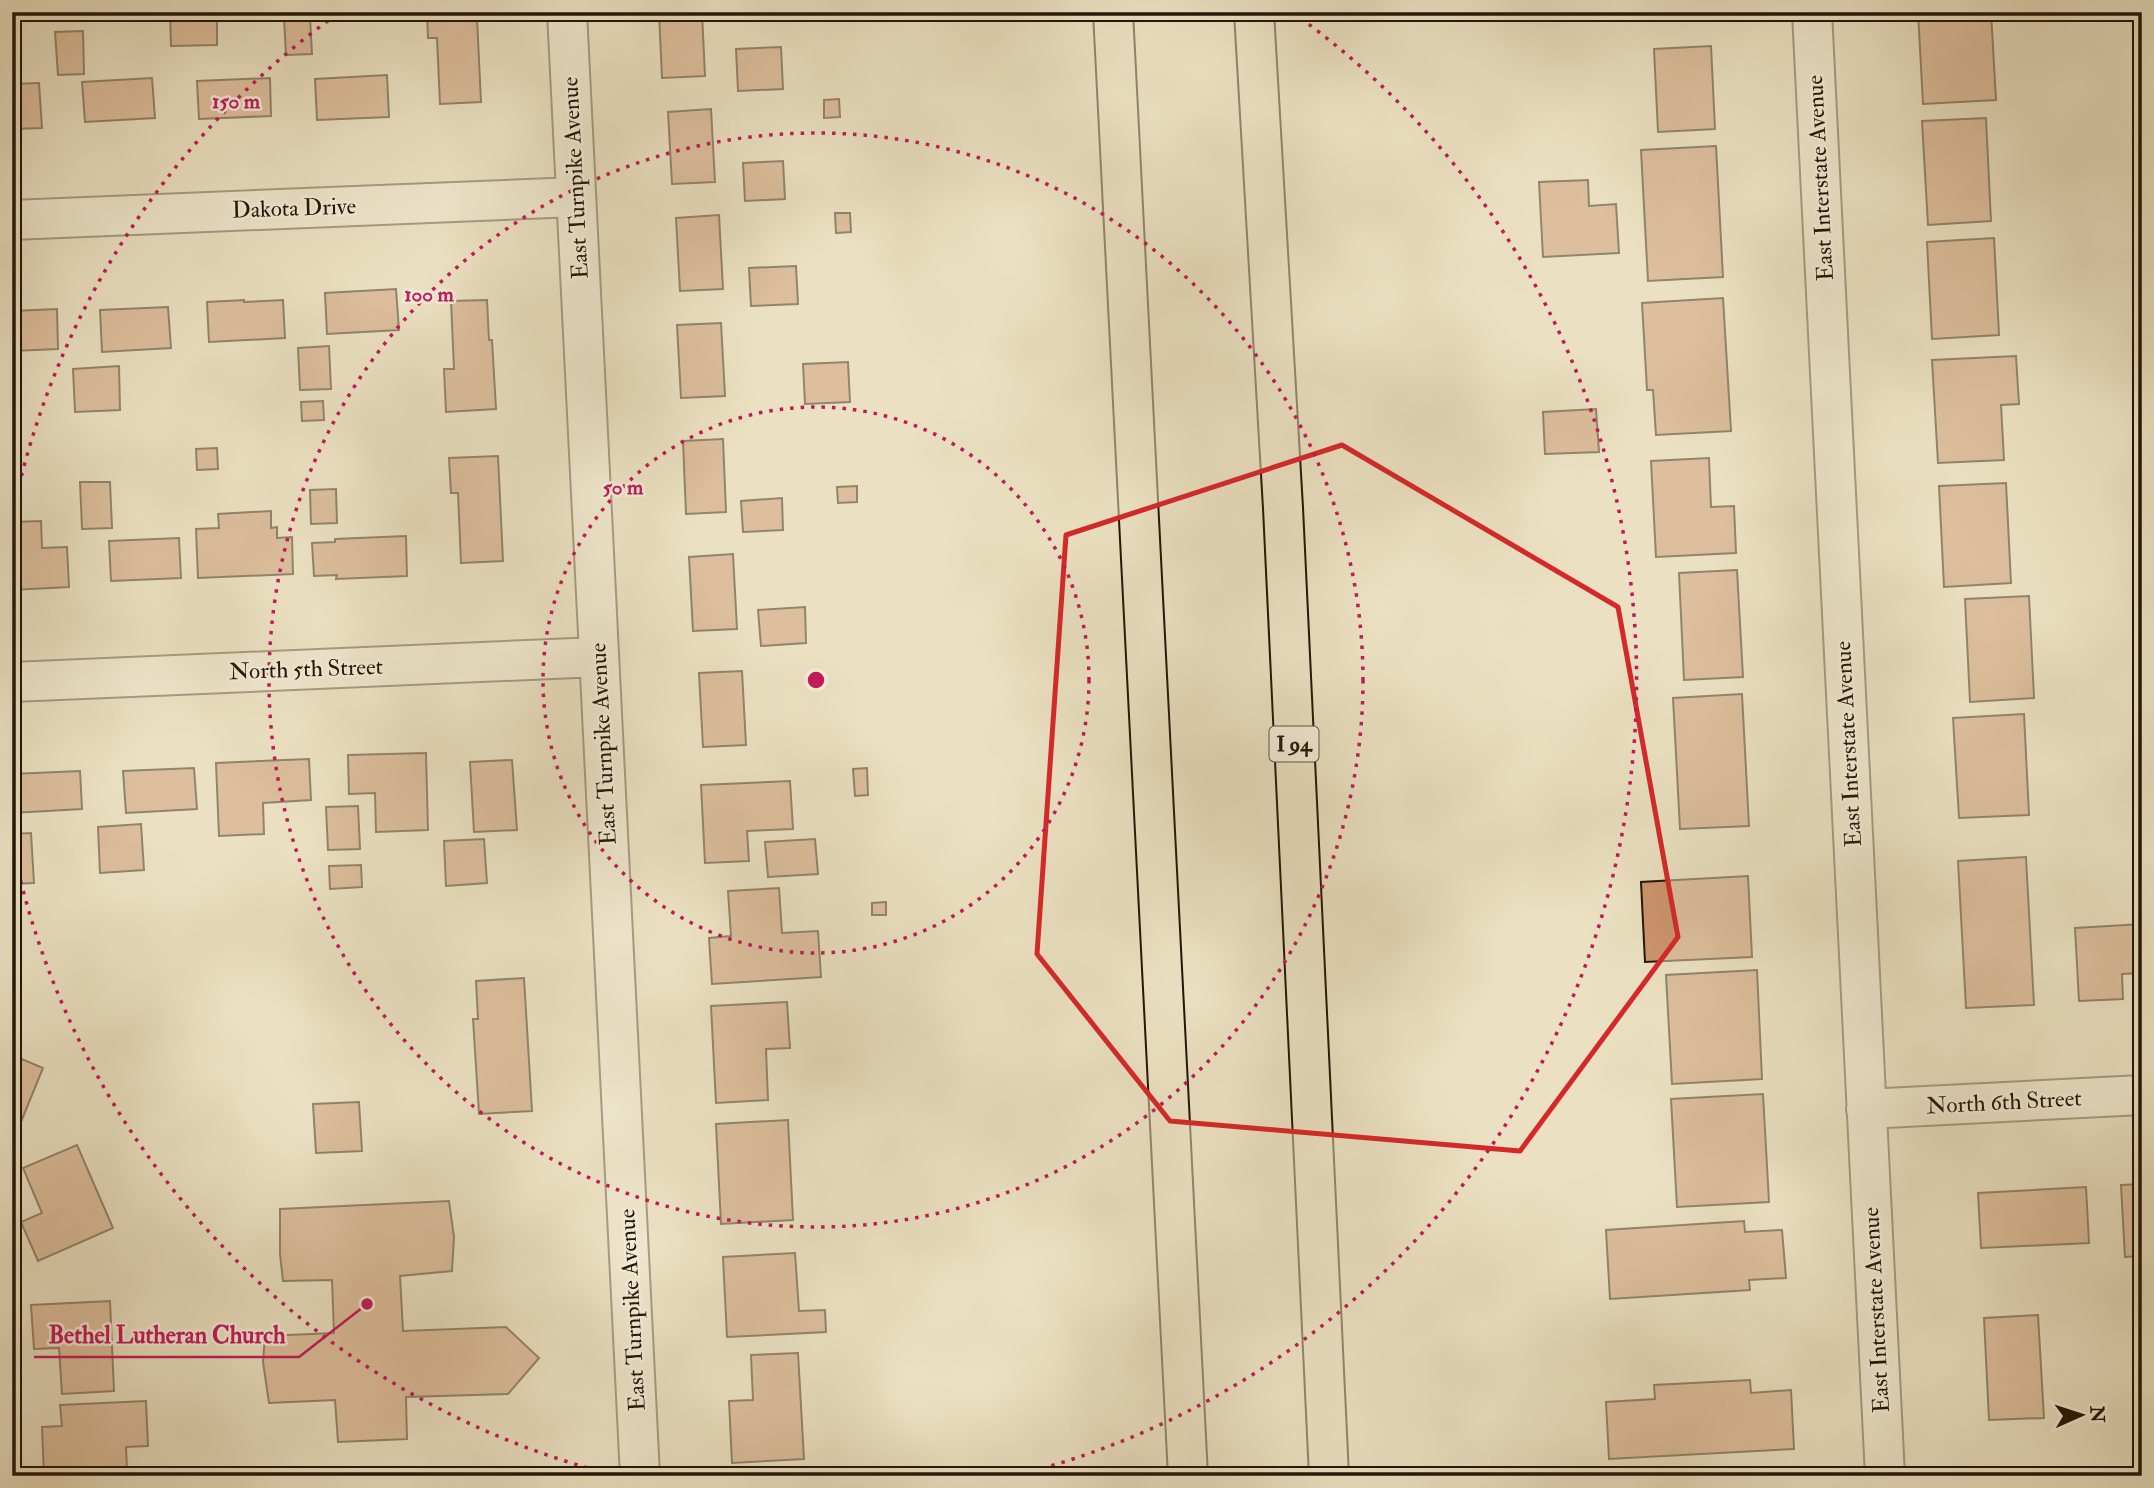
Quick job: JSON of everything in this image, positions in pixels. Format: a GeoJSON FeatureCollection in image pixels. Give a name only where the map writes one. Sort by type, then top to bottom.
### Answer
{"type":"FeatureCollection","features":[{"type":"Feature","properties":{"kind":"highway"},"geometry":{"type":"LineString","coordinates":[[1113,12],[1188,1476]]}},
{"type":"Feature","properties":{"kind":"highway","name":"I 94"},"geometry":{"type":"LineString","coordinates":[[1254,12],[1282,494],[1329,1476]]}},
{"type":"Feature","properties":{"kind":"street","name":"East Turnpike Avenue"},"geometry":{"type":"LineString","coordinates":[[567,12],[640,1476]]}},
{"type":"Feature","properties":{"kind":"street","name":"East Interstate Avenue"},"geometry":{"type":"LineString","coordinates":[[1812,12],[1885,1476]]}},
{"type":"Feature","properties":{"kind":"street","name":"Dakota Drive"},"geometry":{"type":"LineString","coordinates":[[12,220],[576,197]]}},
{"type":"Feature","properties":{"kind":"street","name":"North 5th Street"},"geometry":{"type":"LineString","coordinates":[[12,682],[599,657]]}},
{"type":"Feature","properties":{"kind":"street","name":"North 6th Street"},"geometry":{"type":"LineString","coordinates":[[1866,1109],[2142,1095]]}},
{"type":"Feature","properties":{"kind":"highlighted area"},"geometry":{"type":"Polygon","coordinates":[[[1342,445],[1618,607],[1678,937],[1520,1151],[1170,1121],[1037,954],[1066,535],[1342,445]]]}},
{"type":"Feature","properties":{"kind":"building"},"geometry":{"type":"Polygon","coordinates":[[[170,12],[217,12],[217,45],[171,46],[170,12]]]}},
{"type":"Feature","properties":{"kind":"building"},"geometry":{"type":"Polygon","coordinates":[[[427,12],[473,12],[474,18],[477,18],[481,102],[440,104],[437,38],[428,38],[427,12]]]}},
{"type":"Feature","properties":{"kind":"building"},"geometry":{"type":"Polygon","coordinates":[[[659,12],[702,12],[705,76],[662,78],[659,12]]]}},
{"type":"Feature","properties":{"kind":"building"},"geometry":{"type":"Polygon","coordinates":[[[1918,12],[1991,12],[1996,100],[1923,104],[1918,12]]]}},
{"type":"Feature","properties":{"kind":"building"},"geometry":{"type":"Polygon","coordinates":[[[310,17],[312,54],[286,55],[284,18],[310,17]]]}},
{"type":"Feature","properties":{"kind":"building"},"geometry":{"type":"Polygon","coordinates":[[[83,31],[84,74],[58,75],[55,32],[83,31]]]}},
{"type":"Feature","properties":{"kind":"building"},"geometry":{"type":"Polygon","coordinates":[[[1711,46],[1715,129],[1658,132],[1654,49],[1711,46]]]}},
{"type":"Feature","properties":{"kind":"building"},"geometry":{"type":"Polygon","coordinates":[[[781,47],[783,89],[738,91],[736,49],[781,47]]]}},
{"type":"Feature","properties":{"kind":"building"},"geometry":{"type":"Polygon","coordinates":[[[387,75],[389,117],[317,120],[315,79],[387,75]]]}},
{"type":"Feature","properties":{"kind":"building"},"geometry":{"type":"Polygon","coordinates":[[[12,78],[13,84],[39,83],[42,128],[12,129],[12,78]]]}},
{"type":"Feature","properties":{"kind":"building"},"geometry":{"type":"Polygon","coordinates":[[[152,78],[155,118],[85,122],[82,82],[152,78]]]}},
{"type":"Feature","properties":{"kind":"building"},"geometry":{"type":"Polygon","coordinates":[[[270,78],[271,116],[199,119],[197,81],[270,78]]]}},
{"type":"Feature","properties":{"kind":"building"},"geometry":{"type":"Polygon","coordinates":[[[839,99],[840,117],[824,118],[824,100],[839,99]]]}},
{"type":"Feature","properties":{"kind":"building"},"geometry":{"type":"Polygon","coordinates":[[[711,109],[715,182],[672,184],[668,112],[711,109]]]}},
{"type":"Feature","properties":{"kind":"building"},"geometry":{"type":"Polygon","coordinates":[[[1986,118],[1991,221],[1928,225],[1922,121],[1986,118]]]}},
{"type":"Feature","properties":{"kind":"building"},"geometry":{"type":"Polygon","coordinates":[[[1716,146],[1723,277],[1648,281],[1641,150],[1716,146]]]}},
{"type":"Feature","properties":{"kind":"building"},"geometry":{"type":"Polygon","coordinates":[[[783,161],[785,199],[745,201],[743,163],[783,161]]]}},
{"type":"Feature","properties":{"kind":"building"},"geometry":{"type":"Polygon","coordinates":[[[1588,180],[1589,206],[1616,204],[1619,253],[1543,257],[1539,182],[1588,180]]]}},
{"type":"Feature","properties":{"kind":"building"},"geometry":{"type":"Polygon","coordinates":[[[835,213],[850,213],[851,232],[836,233],[835,213]]]}},
{"type":"Feature","properties":{"kind":"building"},"geometry":{"type":"Polygon","coordinates":[[[719,215],[723,289],[680,291],[676,218],[719,215]]]}},
{"type":"Feature","properties":{"kind":"building"},"geometry":{"type":"Polygon","coordinates":[[[1994,238],[1999,335],[1932,339],[1927,242],[1994,238]]]}},
{"type":"Feature","properties":{"kind":"building"},"geometry":{"type":"Polygon","coordinates":[[[796,266],[798,304],[751,306],[749,268],[796,266]]]}},
{"type":"Feature","properties":{"kind":"building"},"geometry":{"type":"Polygon","coordinates":[[[396,289],[399,330],[327,334],[325,293],[396,289]]]}},
{"type":"Feature","properties":{"kind":"building"},"geometry":{"type":"Polygon","coordinates":[[[1723,298],[1731,431],[1656,435],[1653,390],[1647,390],[1642,303],[1723,298]]]}},
{"type":"Feature","properties":{"kind":"building"},"geometry":{"type":"Polygon","coordinates":[[[283,300],[285,338],[209,342],[207,302],[283,300]]]}},
{"type":"Feature","properties":{"kind":"building"},"geometry":{"type":"Polygon","coordinates":[[[487,300],[496,409],[446,412],[444,369],[454,369],[451,301],[487,300]]]}},
{"type":"Feature","properties":{"kind":"building"},"geometry":{"type":"Polygon","coordinates":[[[168,307],[171,348],[102,352],[100,310],[168,307]]]}},
{"type":"Feature","properties":{"kind":"building"},"geometry":{"type":"Polygon","coordinates":[[[57,309],[58,349],[12,351],[12,311],[57,309]]]}},
{"type":"Feature","properties":{"kind":"building"},"geometry":{"type":"Polygon","coordinates":[[[721,323],[725,396],[681,398],[677,325],[721,323]]]}},
{"type":"Feature","properties":{"kind":"building"},"geometry":{"type":"Polygon","coordinates":[[[329,346],[331,389],[300,390],[298,348],[329,346]]]}},
{"type":"Feature","properties":{"kind":"building"},"geometry":{"type":"Polygon","coordinates":[[[2016,356],[2019,404],[2001,405],[2004,460],[1938,463],[1932,360],[2016,356]]]}},
{"type":"Feature","properties":{"kind":"building"},"geometry":{"type":"Polygon","coordinates":[[[848,362],[850,402],[805,404],[803,364],[848,362]]]}},
{"type":"Feature","properties":{"kind":"building"},"geometry":{"type":"Polygon","coordinates":[[[119,366],[120,410],[75,412],[73,369],[119,366]]]}},
{"type":"Feature","properties":{"kind":"building"},"geometry":{"type":"Polygon","coordinates":[[[323,401],[324,420],[302,421],[301,402],[323,401]]]}},
{"type":"Feature","properties":{"kind":"building"},"geometry":{"type":"Polygon","coordinates":[[[1596,409],[1599,452],[1545,454],[1543,412],[1596,409]]]}},
{"type":"Feature","properties":{"kind":"building"},"geometry":{"type":"Polygon","coordinates":[[[723,439],[726,512],[686,514],[683,441],[723,439]]]}},
{"type":"Feature","properties":{"kind":"building"},"geometry":{"type":"Polygon","coordinates":[[[217,448],[218,469],[197,470],[196,449],[217,448]]]}},
{"type":"Feature","properties":{"kind":"building"},"geometry":{"type":"Polygon","coordinates":[[[498,456],[503,561],[461,563],[458,493],[451,493],[449,458],[498,456]]]}},
{"type":"Feature","properties":{"kind":"building"},"geometry":{"type":"Polygon","coordinates":[[[1709,458],[1711,507],[1734,506],[1736,553],[1656,557],[1651,461],[1709,458]]]}},
{"type":"Feature","properties":{"kind":"building"},"geometry":{"type":"Polygon","coordinates":[[[80,482],[110,482],[112,528],[82,529],[80,482]]]}},
{"type":"Feature","properties":{"kind":"building"},"geometry":{"type":"Polygon","coordinates":[[[2006,483],[2011,583],[1944,587],[1939,486],[2006,483]]]}},
{"type":"Feature","properties":{"kind":"building"},"geometry":{"type":"Polygon","coordinates":[[[857,486],[857,502],[838,503],[837,487],[857,486]]]}},
{"type":"Feature","properties":{"kind":"building"},"geometry":{"type":"Polygon","coordinates":[[[336,489],[337,523],[311,524],[310,490],[336,489]]]}},
{"type":"Feature","properties":{"kind":"building"},"geometry":{"type":"Polygon","coordinates":[[[782,498],[783,530],[743,532],[741,501],[782,498]]]}},
{"type":"Feature","properties":{"kind":"building"},"geometry":{"type":"Polygon","coordinates":[[[271,511],[271,528],[277,527],[277,538],[292,537],[293,574],[198,578],[196,529],[219,528],[218,514],[271,511]]]}},
{"type":"Feature","properties":{"kind":"building"},"geometry":{"type":"Polygon","coordinates":[[[41,521],[42,548],[67,547],[69,587],[12,590],[12,522],[41,521]]]}},
{"type":"Feature","properties":{"kind":"building"},"geometry":{"type":"Polygon","coordinates":[[[406,536],[407,576],[336,579],[337,575],[314,576],[312,543],[335,542],[335,539],[406,536]]]}},
{"type":"Feature","properties":{"kind":"building"},"geometry":{"type":"Polygon","coordinates":[[[179,538],[181,578],[111,581],[109,541],[179,538]]]}},
{"type":"Feature","properties":{"kind":"building"},"geometry":{"type":"Polygon","coordinates":[[[733,554],[737,629],[693,631],[689,557],[733,554]]]}},
{"type":"Feature","properties":{"kind":"building"},"geometry":{"type":"Polygon","coordinates":[[[1737,570],[1743,677],[1684,680],[1679,573],[1737,570]]]}},
{"type":"Feature","properties":{"kind":"building"},"geometry":{"type":"Polygon","coordinates":[[[2029,596],[2034,698],[1970,702],[1965,599],[2029,596]]]}},
{"type":"Feature","properties":{"kind":"building"},"geometry":{"type":"Polygon","coordinates":[[[805,607],[806,643],[761,646],[758,610],[805,607]]]}},
{"type":"Feature","properties":{"kind":"building"},"geometry":{"type":"Polygon","coordinates":[[[742,671],[746,745],[703,747],[699,673],[742,671]]]}},
{"type":"Feature","properties":{"kind":"building"},"geometry":{"type":"Polygon","coordinates":[[[1742,694],[1749,826],[1680,829],[1673,698],[1742,694]]]}},
{"type":"Feature","properties":{"kind":"building"},"geometry":{"type":"Polygon","coordinates":[[[2024,714],[2029,815],[1959,818],[1953,718],[2024,714]]]}},
{"type":"Feature","properties":{"kind":"building"},"geometry":{"type":"Polygon","coordinates":[[[426,753],[428,830],[376,832],[375,793],[349,794],[348,755],[426,753]]]}},
{"type":"Feature","properties":{"kind":"building"},"geometry":{"type":"Polygon","coordinates":[[[309,759],[311,800],[263,803],[264,834],[219,836],[216,763],[309,759]]]}},
{"type":"Feature","properties":{"kind":"building"},"geometry":{"type":"Polygon","coordinates":[[[512,760],[517,830],[474,832],[470,762],[512,760]]]}},
{"type":"Feature","properties":{"kind":"building"},"geometry":{"type":"Polygon","coordinates":[[[194,768],[197,809],[126,813],[123,771],[194,768]]]}},
{"type":"Feature","properties":{"kind":"building"},"geometry":{"type":"Polygon","coordinates":[[[867,768],[868,795],[855,796],[853,769],[867,768]]]}},
{"type":"Feature","properties":{"kind":"building"},"geometry":{"type":"Polygon","coordinates":[[[80,771],[82,809],[12,813],[12,774],[80,771]]]}},
{"type":"Feature","properties":{"kind":"building"},"geometry":{"type":"Polygon","coordinates":[[[790,781],[793,829],[747,831],[749,861],[705,863],[701,785],[790,781]]]}},
{"type":"Feature","properties":{"kind":"building"},"geometry":{"type":"Polygon","coordinates":[[[358,806],[360,849],[328,850],[326,807],[358,806]]]}},
{"type":"Feature","properties":{"kind":"building"},"geometry":{"type":"Polygon","coordinates":[[[141,824],[144,870],[100,873],[98,827],[141,824]]]}},
{"type":"Feature","properties":{"kind":"building"},"geometry":{"type":"Polygon","coordinates":[[[31,833],[34,883],[12,884],[12,834],[31,833]]]}},
{"type":"Feature","properties":{"kind":"building"},"geometry":{"type":"Polygon","coordinates":[[[484,839],[487,883],[446,886],[444,841],[484,839]]]}},
{"type":"Feature","properties":{"kind":"building"},"geometry":{"type":"Polygon","coordinates":[[[815,839],[818,874],[768,877],[765,842],[815,839]]]}},
{"type":"Feature","properties":{"kind":"building"},"geometry":{"type":"Polygon","coordinates":[[[2026,857],[2034,1005],[1966,1008],[1958,861],[2026,857]]]}},
{"type":"Feature","properties":{"kind":"building"},"geometry":{"type":"Polygon","coordinates":[[[361,865],[362,887],[330,889],[329,866],[361,865]]]}},
{"type":"Feature","properties":{"kind":"building"},"geometry":{"type":"Polygon","coordinates":[[[1748,876],[1752,957],[1645,962],[1641,882],[1748,876]]]}},
{"type":"Feature","properties":{"kind":"building"},"geometry":{"type":"Polygon","coordinates":[[[779,888],[782,933],[818,931],[821,977],[712,984],[709,938],[731,936],[728,891],[779,888]]]}},
{"type":"Feature","properties":{"kind":"building"},"geometry":{"type":"Polygon","coordinates":[[[886,902],[886,915],[872,915],[872,903],[886,902]]]}},
{"type":"Feature","properties":{"kind":"building"},"geometry":{"type":"Polygon","coordinates":[[[2142,924],[2142,973],[2122,974],[2123,999],[2079,1001],[2075,928],[2142,924]]]}},
{"type":"Feature","properties":{"kind":"building"},"geometry":{"type":"Polygon","coordinates":[[[1757,970],[1762,1079],[1672,1084],[1666,975],[1757,970]]]}},
{"type":"Feature","properties":{"kind":"building"},"geometry":{"type":"Polygon","coordinates":[[[524,978],[532,1111],[479,1114],[473,1019],[478,1019],[476,981],[524,978]]]}},
{"type":"Feature","properties":{"kind":"building"},"geometry":{"type":"Polygon","coordinates":[[[787,1002],[790,1048],[766,1049],[768,1100],[716,1103],[711,1006],[787,1002]]]}},
{"type":"Feature","properties":{"kind":"building"},"geometry":{"type":"Polygon","coordinates":[[[12,1055],[43,1068],[12,1144],[12,1055]]]}},
{"type":"Feature","properties":{"kind":"building"},"geometry":{"type":"Polygon","coordinates":[[[1763,1094],[1769,1202],[1677,1207],[1671,1099],[1763,1094]]]}},
{"type":"Feature","properties":{"kind":"building"},"geometry":{"type":"Polygon","coordinates":[[[359,1102],[362,1151],[316,1153],[313,1104],[359,1102]]]}},
{"type":"Feature","properties":{"kind":"building"},"geometry":{"type":"Polygon","coordinates":[[[788,1120],[793,1220],[721,1224],[716,1124],[788,1120]]]}},
{"type":"Feature","properties":{"kind":"building"},"geometry":{"type":"Polygon","coordinates":[[[77,1145],[113,1228],[38,1261],[21,1222],[42,1213],[23,1168],[77,1145]]]}},
{"type":"Feature","properties":{"kind":"building"},"geometry":{"type":"Polygon","coordinates":[[[2142,1184],[2142,1256],[2125,1257],[2121,1185],[2142,1184]]]}},
{"type":"Feature","properties":{"kind":"building"},"geometry":{"type":"Polygon","coordinates":[[[2086,1187],[2089,1243],[1981,1248],[1978,1193],[2086,1187]]]}},
{"type":"Feature","properties":{"kind":"building"},"geometry":{"type":"Polygon","coordinates":[[[449,1201],[454,1237],[452,1271],[400,1276],[403,1331],[506,1327],[539,1358],[508,1394],[406,1397],[407,1439],[338,1442],[335,1400],[269,1403],[263,1362],[265,1336],[334,1333],[332,1280],[283,1281],[280,1209],[449,1201]]]}},
{"type":"Feature","properties":{"kind":"building"},"geometry":{"type":"Polygon","coordinates":[[[1744,1221],[1745,1232],[1782,1230],[1786,1278],[1749,1280],[1750,1290],[1610,1299],[1606,1230],[1744,1221]]]}},
{"type":"Feature","properties":{"kind":"building"},"geometry":{"type":"Polygon","coordinates":[[[795,1253],[799,1311],[825,1310],[826,1332],[727,1337],[723,1257],[795,1253]]]}},
{"type":"Feature","properties":{"kind":"building"},"geometry":{"type":"Polygon","coordinates":[[[110,1301],[114,1391],[62,1394],[59,1348],[34,1349],[31,1305],[110,1301]]]}},
{"type":"Feature","properties":{"kind":"building"},"geometry":{"type":"Polygon","coordinates":[[[2038,1315],[2044,1418],[1989,1420],[1984,1318],[2038,1315]]]}},
{"type":"Feature","properties":{"kind":"building"},"geometry":{"type":"Polygon","coordinates":[[[798,1353],[804,1459],[732,1463],[729,1401],[753,1400],[751,1355],[798,1353]]]}},
{"type":"Feature","properties":{"kind":"building"},"geometry":{"type":"Polygon","coordinates":[[[1750,1380],[1751,1393],[1791,1390],[1794,1449],[1609,1459],[1606,1402],[1655,1399],[1654,1385],[1750,1380]]]}},
{"type":"Feature","properties":{"kind":"building"},"geometry":{"type":"Polygon","coordinates":[[[146,1401],[148,1446],[126,1447],[127,1470],[107,1471],[107,1476],[44,1476],[42,1427],[62,1426],[60,1405],[146,1401]]]}},
{"type":"Feature","properties":{"kind":"building"},"geometry":{"type":"Polygon","coordinates":[[[1777,1471],[1778,1476],[1706,1476],[1706,1475],[1777,1471]]]}},
{"type":"Feature","properties":{"kind":"place","name":"Bethel Lutheran Church"},"geometry":{"type":"Point","coordinates":[367,1304]}}]}
